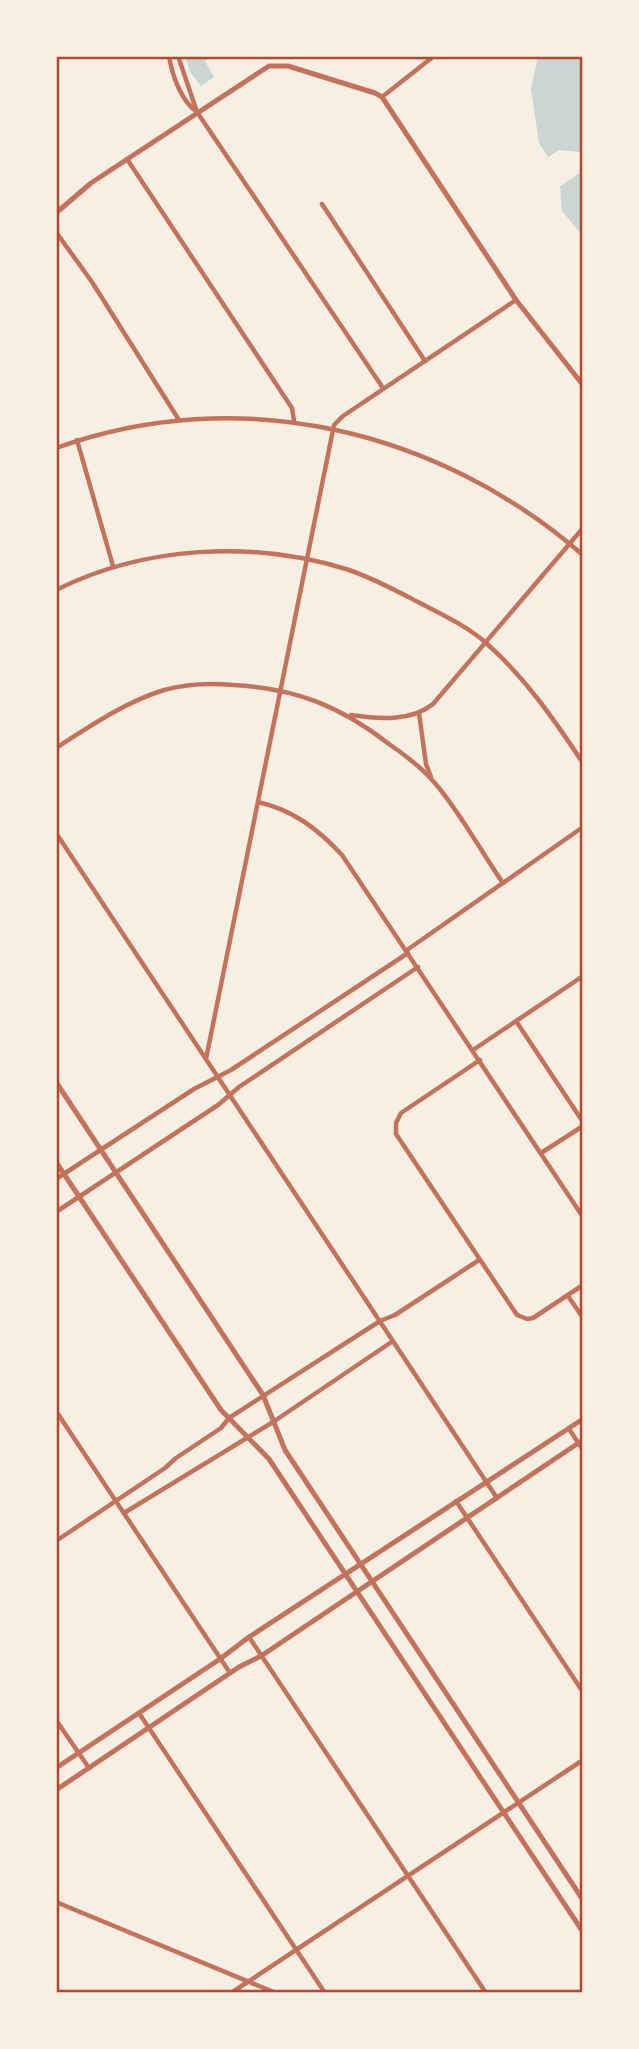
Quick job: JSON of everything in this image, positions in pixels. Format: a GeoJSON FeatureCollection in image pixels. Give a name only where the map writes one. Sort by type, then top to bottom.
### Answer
{"type":"FeatureCollection","features":[{"type":"Feature","properties":{"kind":"street"},"geometry":{"type":"LineString","coordinates":[[169,56],[172,71],[188,106],[197,112]]}},
{"type":"Feature","properties":{"kind":"street"},"geometry":{"type":"LineString","coordinates":[[178,56],[197,112],[383,388]]}},
{"type":"Feature","properties":{"kind":"street"},"geometry":{"type":"LineString","coordinates":[[382,97],[433,56]]}},
{"type":"Feature","properties":{"kind":"street"},"geometry":{"type":"LineString","coordinates":[[56,213],[85,188],[127,159],[262,70],[274,65],[288,66],[375,93],[382,97],[516,300],[583,385]]}},
{"type":"Feature","properties":{"kind":"street"},"geometry":{"type":"LineString","coordinates":[[127,159],[292,408],[294,421]]}},
{"type":"Feature","properties":{"kind":"street"},"geometry":{"type":"LineString","coordinates":[[322,204],[425,361]]}},
{"type":"Feature","properties":{"kind":"street"},"geometry":{"type":"LineString","coordinates":[[56,232],[92,282],[179,420]]}},
{"type":"Feature","properties":{"kind":"street"},"geometry":{"type":"LineString","coordinates":[[206,1059],[332,429],[340,417],[516,300]]}},
{"type":"Feature","properties":{"kind":"street"},"geometry":{"type":"LineString","coordinates":[[56,448],[120,430],[179,420],[244,417],[294,421],[405,449],[439,463],[514,504],[583,555]]}},
{"type":"Feature","properties":{"kind":"street"},"geometry":{"type":"LineString","coordinates":[[78,440],[113,566]]}},
{"type":"Feature","properties":{"kind":"street"},"geometry":{"type":"LineString","coordinates":[[347,715],[399,717],[419,713],[433,704],[583,528]]}},
{"type":"Feature","properties":{"kind":"street"},"geometry":{"type":"LineString","coordinates":[[56,590],[113,566],[167,555],[212,552],[265,554],[307,559],[349,570],[391,588],[450,619],[486,643],[546,709],[583,763]]}},
{"type":"Feature","properties":{"kind":"street"},"geometry":{"type":"LineString","coordinates":[[56,748],[137,701],[178,687],[224,684],[281,690],[307,697],[347,715],[401,752],[433,781]]}},
{"type":"Feature","properties":{"kind":"street"},"geometry":{"type":"LineString","coordinates":[[419,713],[426,764],[433,781],[503,883]]}},
{"type":"Feature","properties":{"kind":"street"},"geometry":{"type":"LineString","coordinates":[[258,802],[278,807],[299,817],[326,837],[350,864],[583,1217]]}},
{"type":"Feature","properties":{"kind":"street"},"geometry":{"type":"LineString","coordinates":[[56,1179],[194,1089],[218,1077],[408,951],[583,827]]}},
{"type":"Feature","properties":{"kind":"street"},"geometry":{"type":"LineString","coordinates":[[56,833],[497,1498]]}},
{"type":"Feature","properties":{"kind":"street"},"geometry":{"type":"LineString","coordinates":[[56,1212],[418,967]]}},
{"type":"Feature","properties":{"kind":"street"},"geometry":{"type":"LineString","coordinates":[[473,1050],[583,976]]}},
{"type":"Feature","properties":{"kind":"street"},"geometry":{"type":"LineString","coordinates":[[516,1021],[583,1124],[541,1153]]}},
{"type":"Feature","properties":{"kind":"street"},"geometry":{"type":"LineString","coordinates":[[480,1060],[401,1113],[395,1128],[398,1137],[514,1312],[520,1317],[533,1318],[583,1285]]}},
{"type":"Feature","properties":{"kind":"street"},"geometry":{"type":"LineString","coordinates":[[56,1082],[264,1395],[285,1450],[583,1900]]}},
{"type":"Feature","properties":{"kind":"street"},"geometry":{"type":"LineString","coordinates":[[56,1162],[215,1401],[269,1459],[583,1932]]}},
{"type":"Feature","properties":{"kind":"street"},"geometry":{"type":"LineString","coordinates":[[56,1541],[221,1429],[229,1418],[479,1260]]}},
{"type":"Feature","properties":{"kind":"street"},"geometry":{"type":"LineString","coordinates":[[568,1296],[583,1318]]}},
{"type":"Feature","properties":{"kind":"street"},"geometry":{"type":"LineString","coordinates":[[124,1513],[248,1438],[393,1341]]}},
{"type":"Feature","properties":{"kind":"street"},"geometry":{"type":"LineString","coordinates":[[56,1411],[230,1673]]}},
{"type":"Feature","properties":{"kind":"street"},"geometry":{"type":"LineString","coordinates":[[56,1768],[249,1637],[583,1419]]}},
{"type":"Feature","properties":{"kind":"street"},"geometry":{"type":"LineString","coordinates":[[569,1429],[581,1442],[583,1450]]}},
{"type":"Feature","properties":{"kind":"street"},"geometry":{"type":"LineString","coordinates":[[56,1790],[581,1442]]}},
{"type":"Feature","properties":{"kind":"street"},"geometry":{"type":"LineString","coordinates":[[456,1501],[583,1692]]}},
{"type":"Feature","properties":{"kind":"street"},"geometry":{"type":"LineString","coordinates":[[56,1621],[56,1631]]}},
{"type":"Feature","properties":{"kind":"street"},"geometry":{"type":"LineString","coordinates":[[249,1637],[486,1993]]}},
{"type":"Feature","properties":{"kind":"street"},"geometry":{"type":"LineString","coordinates":[[139,1713],[326,1993]]}},
{"type":"Feature","properties":{"kind":"street"},"geometry":{"type":"LineString","coordinates":[[56,1720],[89,1768]]}},
{"type":"Feature","properties":{"kind":"street"},"geometry":{"type":"LineString","coordinates":[[230,1993],[583,1760]]}},
{"type":"Feature","properties":{"kind":"street"},"geometry":{"type":"LineString","coordinates":[[56,1902],[276,1993]]}},
{"type":"Feature","properties":{"kind":"shaded area"},"geometry":{"type":"Polygon","coordinates":[[[185,56],[211,56],[205,61],[214,77],[201,86],[190,72],[185,56]]]}},
{"type":"Feature","properties":{"kind":"shaded area"},"geometry":{"type":"Polygon","coordinates":[[[538,56],[583,56],[583,157],[580,152],[559,150],[548,157],[539,143],[531,89],[538,56]]]}},
{"type":"Feature","properties":{"kind":"shaded area"},"geometry":{"type":"Polygon","coordinates":[[[583,171],[583,236],[562,211],[560,186],[583,171]]]}}]}
